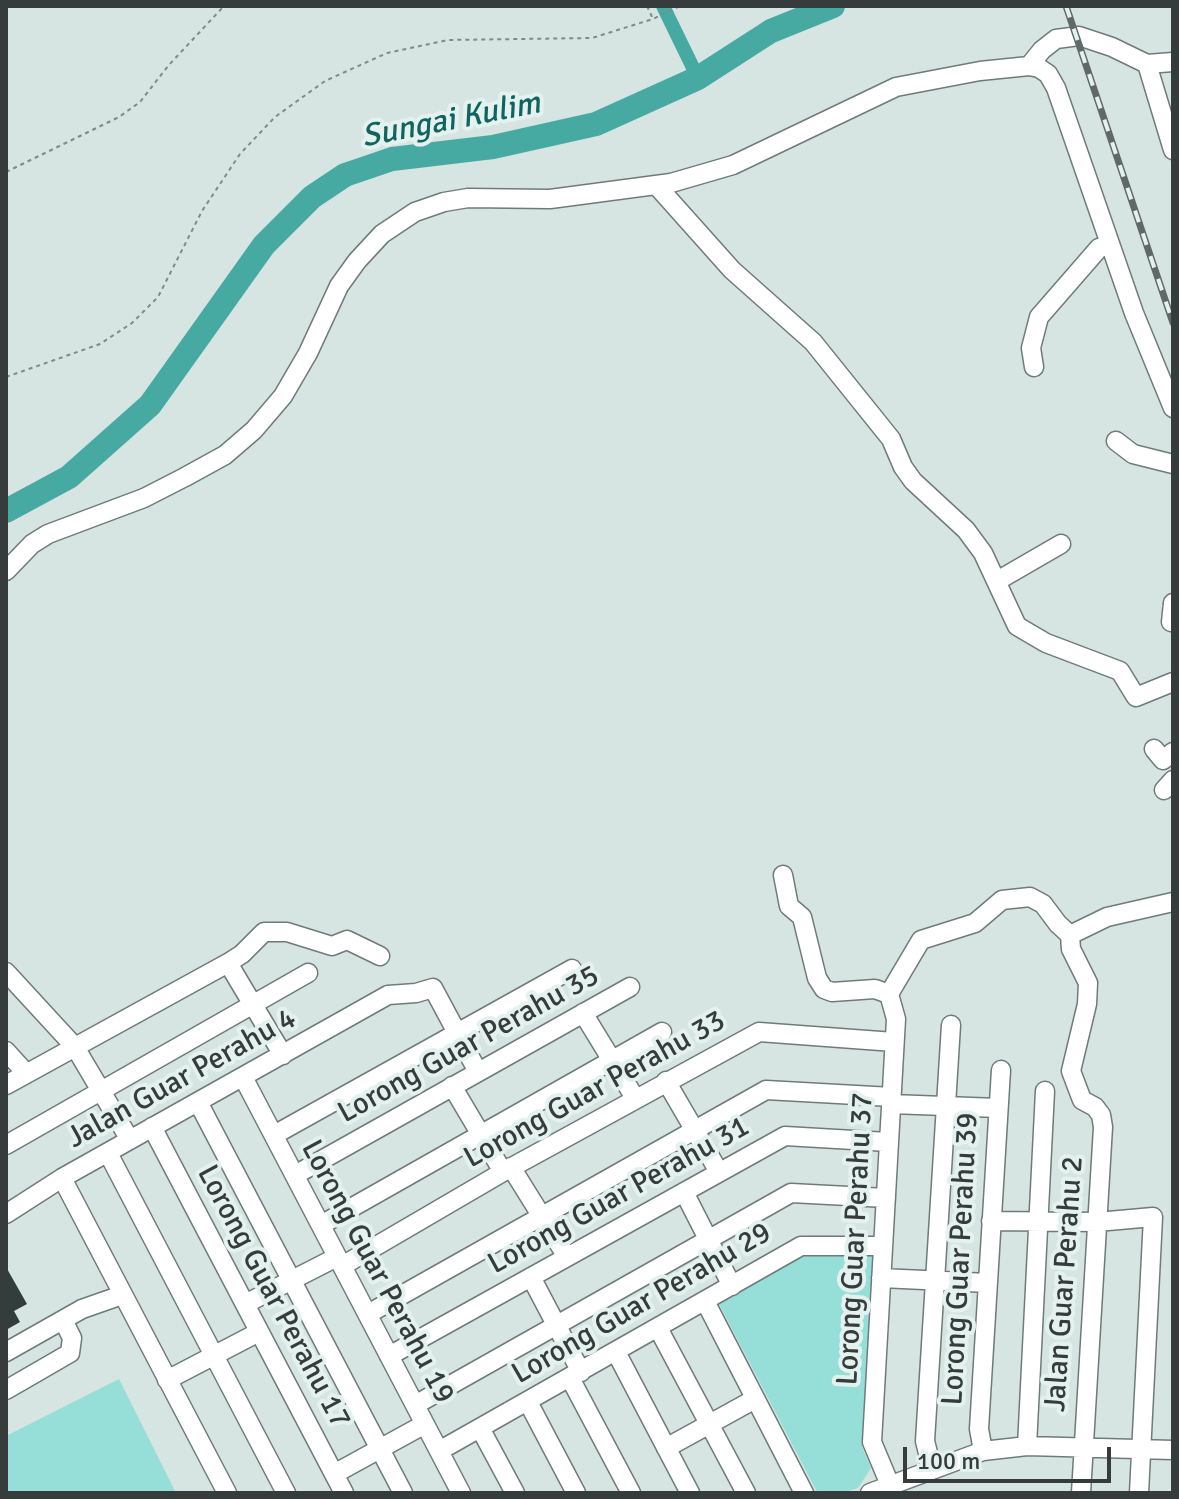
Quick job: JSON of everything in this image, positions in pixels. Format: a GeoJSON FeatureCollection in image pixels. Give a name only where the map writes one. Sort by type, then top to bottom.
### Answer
{"type":"FeatureCollection","features":[{"type":"Feature","properties":{"kind":"street"},"geometry":{"type":"LineString","coordinates":[[1029,66],[1056,39],[1079,36],[1147,64],[1173,62]]}},
{"type":"Feature","properties":{"kind":"street"},"geometry":{"type":"LineString","coordinates":[[1147,64],[1173,150]]}},
{"type":"Feature","properties":{"kind":"street"},"geometry":{"type":"LineString","coordinates":[[6,571],[32,544],[48,534],[144,498],[225,455],[254,430],[283,396],[308,353],[339,286],[357,261],[382,234],[415,212],[468,198],[550,199],[657,186],[733,165],[896,87],[952,75],[1029,66],[1048,74],[1056,88],[1139,325],[1173,408]]}},
{"type":"Feature","properties":{"kind":"street"},"geometry":{"type":"LineString","coordinates":[[657,186],[732,270],[813,342],[891,439],[913,481],[966,530],[983,553],[1017,626],[1046,643],[1120,671],[1136,697],[1173,682]]}},
{"type":"Feature","properties":{"kind":"street"},"geometry":{"type":"LineString","coordinates":[[1034,367],[1031,348],[1039,317],[1099,248],[1110,245]]}},
{"type":"Feature","properties":{"kind":"street"},"geometry":{"type":"LineString","coordinates":[[1116,441],[1133,454],[1169,459]]}},
{"type":"Feature","properties":{"kind":"street"},"geometry":{"type":"LineString","coordinates":[[997,581],[1061,544]]}},
{"type":"Feature","properties":{"kind":"street"},"geometry":{"type":"LineString","coordinates":[[783,875],[789,906],[802,917],[817,978],[824,989],[832,992],[875,989],[889,994],[921,940],[975,923],[1002,900],[1030,897],[1043,904],[1070,935],[1107,917],[1173,902]]}},
{"type":"Feature","properties":{"kind":"street"},"geometry":{"type":"LineString","coordinates":[[6,1085],[235,958],[264,932],[287,932],[332,946],[347,940],[380,956]]}},
{"type":"Feature","properties":{"kind":"street","name":"Jalan Guar Perahu 2"},"geometry":{"type":"LineString","coordinates":[[1070,935],[1071,949],[1088,983],[1087,1004],[1071,1071],[1082,1100],[1095,1107],[1101,1115],[1103,1127],[1081,1493]]}},
{"type":"Feature","properties":{"kind":"street"},"geometry":{"type":"LineString","coordinates":[[235,958],[252,1004],[283,1055]]}},
{"type":"Feature","properties":{"kind":"street"},"geometry":{"type":"LineString","coordinates":[[274,1135],[572,969]]}},
{"type":"Feature","properties":{"kind":"street"},"geometry":{"type":"LineString","coordinates":[[6,972],[75,1047],[130,1140]]}},
{"type":"Feature","properties":{"kind":"street"},"geometry":{"type":"LineString","coordinates":[[6,1145],[308,973]]}},
{"type":"Feature","properties":{"kind":"street","name":"Lorong Guar Perahu 35"},"geometry":{"type":"LineString","coordinates":[[295,1175],[630,987]]}},
{"type":"Feature","properties":{"kind":"street","name":"Jalan Guar Perahu 4"},"geometry":{"type":"LineString","coordinates":[[6,1214],[62,1178],[388,995],[433,988],[459,1032]]}},
{"type":"Feature","properties":{"kind":"street","name":"Lorong Guar Perahu 37"},"geometry":{"type":"LineString","coordinates":[[889,994],[896,1019],[872,1442],[890,1485]]}},
{"type":"Feature","properties":{"kind":"street"},"geometry":{"type":"LineString","coordinates":[[583,1013],[635,1098]]}},
{"type":"Feature","properties":{"kind":"street"},"geometry":{"type":"LineString","coordinates":[[932,1469],[925,1441],[951,1025]]}},
{"type":"Feature","properties":{"kind":"street"},"geometry":{"type":"LineString","coordinates":[[459,1032],[478,1072]]}},
{"type":"Feature","properties":{"kind":"street"},"geometry":{"type":"LineString","coordinates":[[321,1225],[662,1032]]}},
{"type":"Feature","properties":{"kind":"street","name":"Lorong Guar Perahu 33"},"geometry":{"type":"LineString","coordinates":[[245,1304],[340,1261],[759,1032],[894,1042]]}},
{"type":"Feature","properties":{"kind":"street"},"geometry":{"type":"LineString","coordinates":[[6,1051],[26,1073]]}},
{"type":"Feature","properties":{"kind":"street","name":"Lorong Guar Perahu 39"},"geometry":{"type":"LineString","coordinates":[[983,1451],[979,1429],[1001,1070]]}},
{"type":"Feature","properties":{"kind":"street","name":"Lorong Guar Perahu 19"},"geometry":{"type":"LineString","coordinates":[[243,1077],[461,1493]]}},
{"type":"Feature","properties":{"kind":"street"},"geometry":{"type":"LineString","coordinates":[[666,1081],[719,1172]]}},
{"type":"Feature","properties":{"kind":"street"},"geometry":{"type":"LineString","coordinates":[[452,1086],[481,1135],[542,1217],[567,1257]]}},
{"type":"Feature","properties":{"kind":"street"},"geometry":{"type":"LineString","coordinates":[[368,1314],[766,1090],[998,1108]]}},
{"type":"Feature","properties":{"kind":"street"},"geometry":{"type":"LineString","coordinates":[[1027,1446],[1045,1091]]}},
{"type":"Feature","properties":{"kind":"street"},"geometry":{"type":"LineString","coordinates":[[198,1102],[403,1493]]}},
{"type":"Feature","properties":{"kind":"street","name":"Lorong Guar Perahu 17"},"geometry":{"type":"LineString","coordinates":[[152,1127],[336,1486]]}},
{"type":"Feature","properties":{"kind":"street","name":"Lorong Guar Perahu 31"},"geometry":{"type":"LineString","coordinates":[[389,1356],[785,1136],[888,1142]]}},
{"type":"Feature","properties":{"kind":"street"},"geometry":{"type":"LineString","coordinates":[[108,1153],[286,1493]]}},
{"type":"Feature","properties":{"kind":"street"},"geometry":{"type":"LineString","coordinates":[[62,1178],[227,1493]]}},
{"type":"Feature","properties":{"kind":"street"},"geometry":{"type":"LineString","coordinates":[[684,1192],[732,1286]]}},
{"type":"Feature","properties":{"kind":"street"},"geometry":{"type":"LineString","coordinates":[[415,1405],[791,1193],[886,1198]]}},
{"type":"Feature","properties":{"kind":"street"},"geometry":{"type":"LineString","coordinates":[[991,1221],[1097,1222],[1153,1217],[1139,1493]]}},
{"type":"Feature","properties":{"kind":"street","name":"Lorong Guar Perahu 29"},"geometry":{"type":"LineString","coordinates":[[439,1451],[801,1246],[883,1246]]}},
{"type":"Feature","properties":{"kind":"street"},"geometry":{"type":"LineString","coordinates":[[531,1277],[557,1325],[576,1375],[631,1493]]}},
{"type":"Feature","properties":{"kind":"street"},"geometry":{"type":"LineString","coordinates":[[881,1278],[988,1283]]}},
{"type":"Feature","properties":{"kind":"street"},"geometry":{"type":"LineString","coordinates":[[6,1352],[82,1309],[122,1295]]}},
{"type":"Feature","properties":{"kind":"street"},"geometry":{"type":"LineString","coordinates":[[705,1301],[804,1493]]}},
{"type":"Feature","properties":{"kind":"street"},"geometry":{"type":"LineString","coordinates":[[6,1390],[70,1353],[72,1338],[63,1320]]}},
{"type":"Feature","properties":{"kind":"street"},"geometry":{"type":"LineString","coordinates":[[658,1328],[746,1493]]}},
{"type":"Feature","properties":{"kind":"street"},"geometry":{"type":"LineString","coordinates":[[167,1380],[259,1332]]}},
{"type":"Feature","properties":{"kind":"street"},"geometry":{"type":"LineString","coordinates":[[616,1352],[690,1493]]}},
{"type":"Feature","properties":{"kind":"street"},"geometry":{"type":"LineString","coordinates":[[666,1448],[755,1399]]}},
{"type":"Feature","properties":{"kind":"street"},"geometry":{"type":"LineString","coordinates":[[528,1402],[576,1493]]}},
{"type":"Feature","properties":{"kind":"street"},"geometry":{"type":"LineString","coordinates":[[336,1486],[379,1448],[425,1424]]}},
{"type":"Feature","properties":{"kind":"street"},"geometry":{"type":"LineString","coordinates":[[480,1428],[515,1493]]}},
{"type":"Feature","properties":{"kind":"street"},"geometry":{"type":"LineString","coordinates":[[870,1493],[983,1451],[1027,1446],[1173,1450]]}},
{"type":"Feature","properties":{"kind":"path"},"geometry":{"type":"LineString","coordinates":[[6,172],[119,117],[140,102],[168,66],[224,6]]}},
{"type":"Feature","properties":{"kind":"path"},"geometry":{"type":"LineString","coordinates":[[647,6],[653,19]]}},
{"type":"Feature","properties":{"kind":"path"},"geometry":{"type":"LineString","coordinates":[[6,377],[100,344],[132,323],[158,297],[202,211],[240,154],[275,117],[325,81],[387,53],[448,40],[592,38],[653,19],[678,7]]}},
{"type":"Feature","properties":{"kind":"shaded area"},"geometry":{"type":"Polygon","coordinates":[[[802,1252],[874,1254],[862,1447],[871,1468],[858,1488],[842,1493],[817,1492],[718,1302],[802,1252]]]}},
{"type":"Feature","properties":{"kind":"shaded area"},"geometry":{"type":"Polygon","coordinates":[[[119,1379],[176,1493],[6,1493],[6,1436],[119,1379]]]}},
{"type":"Feature","properties":{"kind":"building"},"geometry":{"type":"Polygon","coordinates":[[[6,1267],[27,1304],[14,1311],[20,1322],[6,1330],[6,1267]]]}},
{"type":"Feature","properties":{"kind":"waterway"},"geometry":{"type":"LineString","coordinates":[[663,6],[698,78]]}},
{"type":"Feature","properties":{"kind":"waterway","name":"Sungai Kulim"},"geometry":{"type":"LineString","coordinates":[[6,511],[69,477],[150,405],[264,245],[312,197],[345,175],[392,159],[493,147],[596,124],[698,78],[771,31],[833,6]]}},
{"type":"Feature","properties":{"kind":"railway"},"geometry":{"type":"LineString","coordinates":[[1066,6],[1173,323]]}}]}
